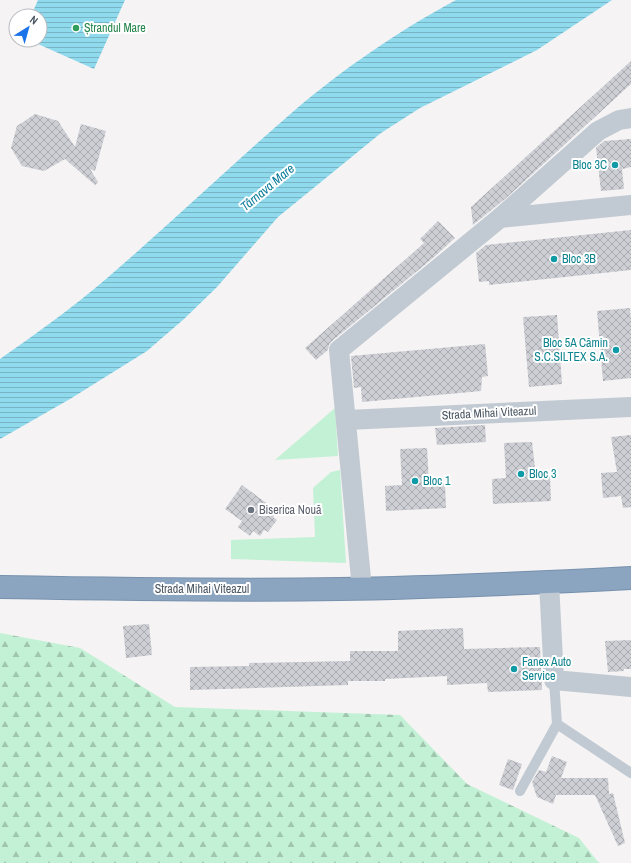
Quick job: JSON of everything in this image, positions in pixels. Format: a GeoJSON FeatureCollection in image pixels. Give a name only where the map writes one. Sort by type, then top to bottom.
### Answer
{"type":"FeatureCollection","features":[{"type":"Feature","properties":{"kind":"highway","name":"Strada Mihai Viteazul"},"geometry":{"type":"LineString","coordinates":[[0,587],[123,589],[362,589],[631,578]]}},
{"type":"Feature","properties":{"kind":"street"},"geometry":{"type":"LineString","coordinates":[[362,589],[340,350],[500,218],[598,131],[619,120],[631,118]]}},
{"type":"Feature","properties":{"kind":"street"},"geometry":{"type":"LineString","coordinates":[[500,218],[631,205]]}},
{"type":"Feature","properties":{"kind":"street","name":"Strada Mihai Viteazul"},"geometry":{"type":"LineString","coordinates":[[347,420],[631,407]]}},
{"type":"Feature","properties":{"kind":"street"},"geometry":{"type":"LineString","coordinates":[[549,582],[554,680],[631,687]]}},
{"type":"Feature","properties":{"kind":"lane"},"geometry":{"type":"LineString","coordinates":[[520,791],[557,724],[554,680]]}},
{"type":"Feature","properties":{"kind":"lane"},"geometry":{"type":"LineString","coordinates":[[557,724],[631,773]]}},
{"type":"Feature","properties":{"kind":"green space"},"geometry":{"type":"Polygon","coordinates":[[[335,408],[338,456],[275,460],[335,408]]]}},
{"type":"Feature","properties":{"kind":"green space"},"geometry":{"type":"Polygon","coordinates":[[[340,470],[346,563],[231,559],[231,540],[315,537],[313,488],[331,472],[340,470]]]}},
{"type":"Feature","properties":{"kind":"green space"},"geometry":{"type":"Polygon","coordinates":[[[0,633],[80,648],[175,707],[400,715],[467,784],[579,838],[599,863],[0,863],[0,633]]]}},
{"type":"Feature","properties":{"kind":"water","name":"Ștrandul Mare"},"geometry":{"type":"Polygon","coordinates":[[[38,0],[125,0],[94,69],[47,48],[48,8],[34,8],[38,0]]]}},
{"type":"Feature","properties":{"kind":"water","name":"Târnava Mare"},"geometry":{"type":"Polygon","coordinates":[[[456,0],[612,0],[537,50],[420,108],[381,133],[278,217],[217,287],[184,319],[147,351],[70,399],[0,439],[0,359],[54,320],[106,279],[313,95],[352,65],[393,37],[456,0]]]}},
{"type":"Feature","properties":{"kind":"building"},"geometry":{"type":"Polygon","coordinates":[[[631,61],[631,84],[505,199],[473,225],[471,207],[631,61]]]}},
{"type":"Feature","properties":{"kind":"building"},"geometry":{"type":"Polygon","coordinates":[[[35,114],[58,121],[75,147],[81,124],[106,131],[95,171],[90,169],[98,182],[95,185],[65,159],[44,171],[22,166],[11,148],[17,126],[35,114]]]}},
{"type":"Feature","properties":{"kind":"building","name":"Bloc 3C"},"geometry":{"type":"Polygon","coordinates":[[[631,139],[631,167],[622,169],[624,189],[601,191],[596,148],[604,141],[631,139]]]}},
{"type":"Feature","properties":{"kind":"building"},"geometry":{"type":"Polygon","coordinates":[[[438,221],[455,238],[433,258],[332,341],[328,350],[316,360],[305,348],[424,243],[420,239],[438,221]]]}},
{"type":"Feature","properties":{"kind":"building","name":"Bloc 3B"},"geometry":{"type":"Polygon","coordinates":[[[631,230],[631,270],[489,285],[489,281],[479,282],[476,253],[486,245],[631,230]]]}},
{"type":"Feature","properties":{"kind":"building","name":"Bloc 5A Cămin S.C.SILTEX S.A."},"geometry":{"type":"Polygon","coordinates":[[[630,308],[631,378],[603,381],[597,311],[630,308]]]}},
{"type":"Feature","properties":{"kind":"building"},"geometry":{"type":"Polygon","coordinates":[[[557,315],[562,384],[529,387],[523,317],[557,315]]]}},
{"type":"Feature","properties":{"kind":"building"},"geometry":{"type":"Polygon","coordinates":[[[485,344],[488,376],[482,377],[481,391],[362,402],[361,387],[354,388],[351,356],[485,344]]]}},
{"type":"Feature","properties":{"kind":"building"},"geometry":{"type":"Polygon","coordinates":[[[485,425],[486,442],[437,445],[435,428],[485,425]]]}},
{"type":"Feature","properties":{"kind":"building"},"geometry":{"type":"Polygon","coordinates":[[[631,435],[631,507],[623,508],[621,496],[603,498],[601,473],[617,472],[611,437],[631,435]]]}},
{"type":"Feature","properties":{"kind":"building","name":"Bloc 3"},"geometry":{"type":"Polygon","coordinates":[[[532,442],[536,477],[550,476],[551,501],[493,504],[492,479],[506,478],[504,443],[532,442]]]}},
{"type":"Feature","properties":{"kind":"building","name":"Bloc 1"},"geometry":{"type":"Polygon","coordinates":[[[427,448],[429,483],[445,483],[446,508],[386,511],[385,486],[402,485],[400,449],[427,448]]]}},
{"type":"Feature","properties":{"kind":"building","name":"Biserica Nouă"},"geometry":{"type":"Polygon","coordinates":[[[242,485],[276,512],[273,517],[277,520],[268,532],[264,530],[260,536],[253,531],[250,536],[238,527],[242,521],[225,509],[242,485]]]}},
{"type":"Feature","properties":{"kind":"building"},"geometry":{"type":"Polygon","coordinates":[[[149,624],[152,655],[126,658],[123,626],[149,624]]]}},
{"type":"Feature","properties":{"kind":"building"},"geometry":{"type":"Polygon","coordinates":[[[463,628],[464,649],[540,647],[542,690],[488,692],[487,683],[447,685],[447,676],[385,679],[385,681],[348,681],[348,685],[190,690],[190,667],[249,666],[249,663],[350,661],[350,651],[398,651],[398,631],[463,628]]]}},
{"type":"Feature","properties":{"kind":"building"},"geometry":{"type":"Polygon","coordinates":[[[631,640],[631,669],[608,672],[605,641],[631,640]]]}},
{"type":"Feature","properties":{"kind":"building"},"geometry":{"type":"Polygon","coordinates":[[[552,756],[567,762],[561,778],[608,778],[609,794],[613,793],[625,843],[618,846],[595,795],[556,795],[553,804],[537,797],[532,782],[539,770],[546,772],[552,756]]]}},
{"type":"Feature","properties":{"kind":"building"},"geometry":{"type":"Polygon","coordinates":[[[508,759],[522,764],[513,790],[499,785],[508,759]]]}},
{"type":"Feature","properties":{"kind":"place","name":"Ștrandul Mare"},"geometry":{"type":"Point","coordinates":[76,28]}},
{"type":"Feature","properties":{"kind":"place","name":"Bloc 3C"},"geometry":{"type":"Point","coordinates":[615,165]}},
{"type":"Feature","properties":{"kind":"place","name":"Bloc 3B"},"geometry":{"type":"Point","coordinates":[554,259]}},
{"type":"Feature","properties":{"kind":"place","name":"Bloc 5A Cămin S.C.SILTEX S.A."},"geometry":{"type":"Point","coordinates":[616,350]}},
{"type":"Feature","properties":{"kind":"place","name":"Bloc 3"},"geometry":{"type":"Point","coordinates":[521,474]}},
{"type":"Feature","properties":{"kind":"place","name":"Bloc 1"},"geometry":{"type":"Point","coordinates":[415,481]}},
{"type":"Feature","properties":{"kind":"place","name":"Biserica Nouă"},"geometry":{"type":"Point","coordinates":[251,510]}},
{"type":"Feature","properties":{"kind":"place","name":"Fanex Auto Service"},"geometry":{"type":"Point","coordinates":[514,669]}}]}
